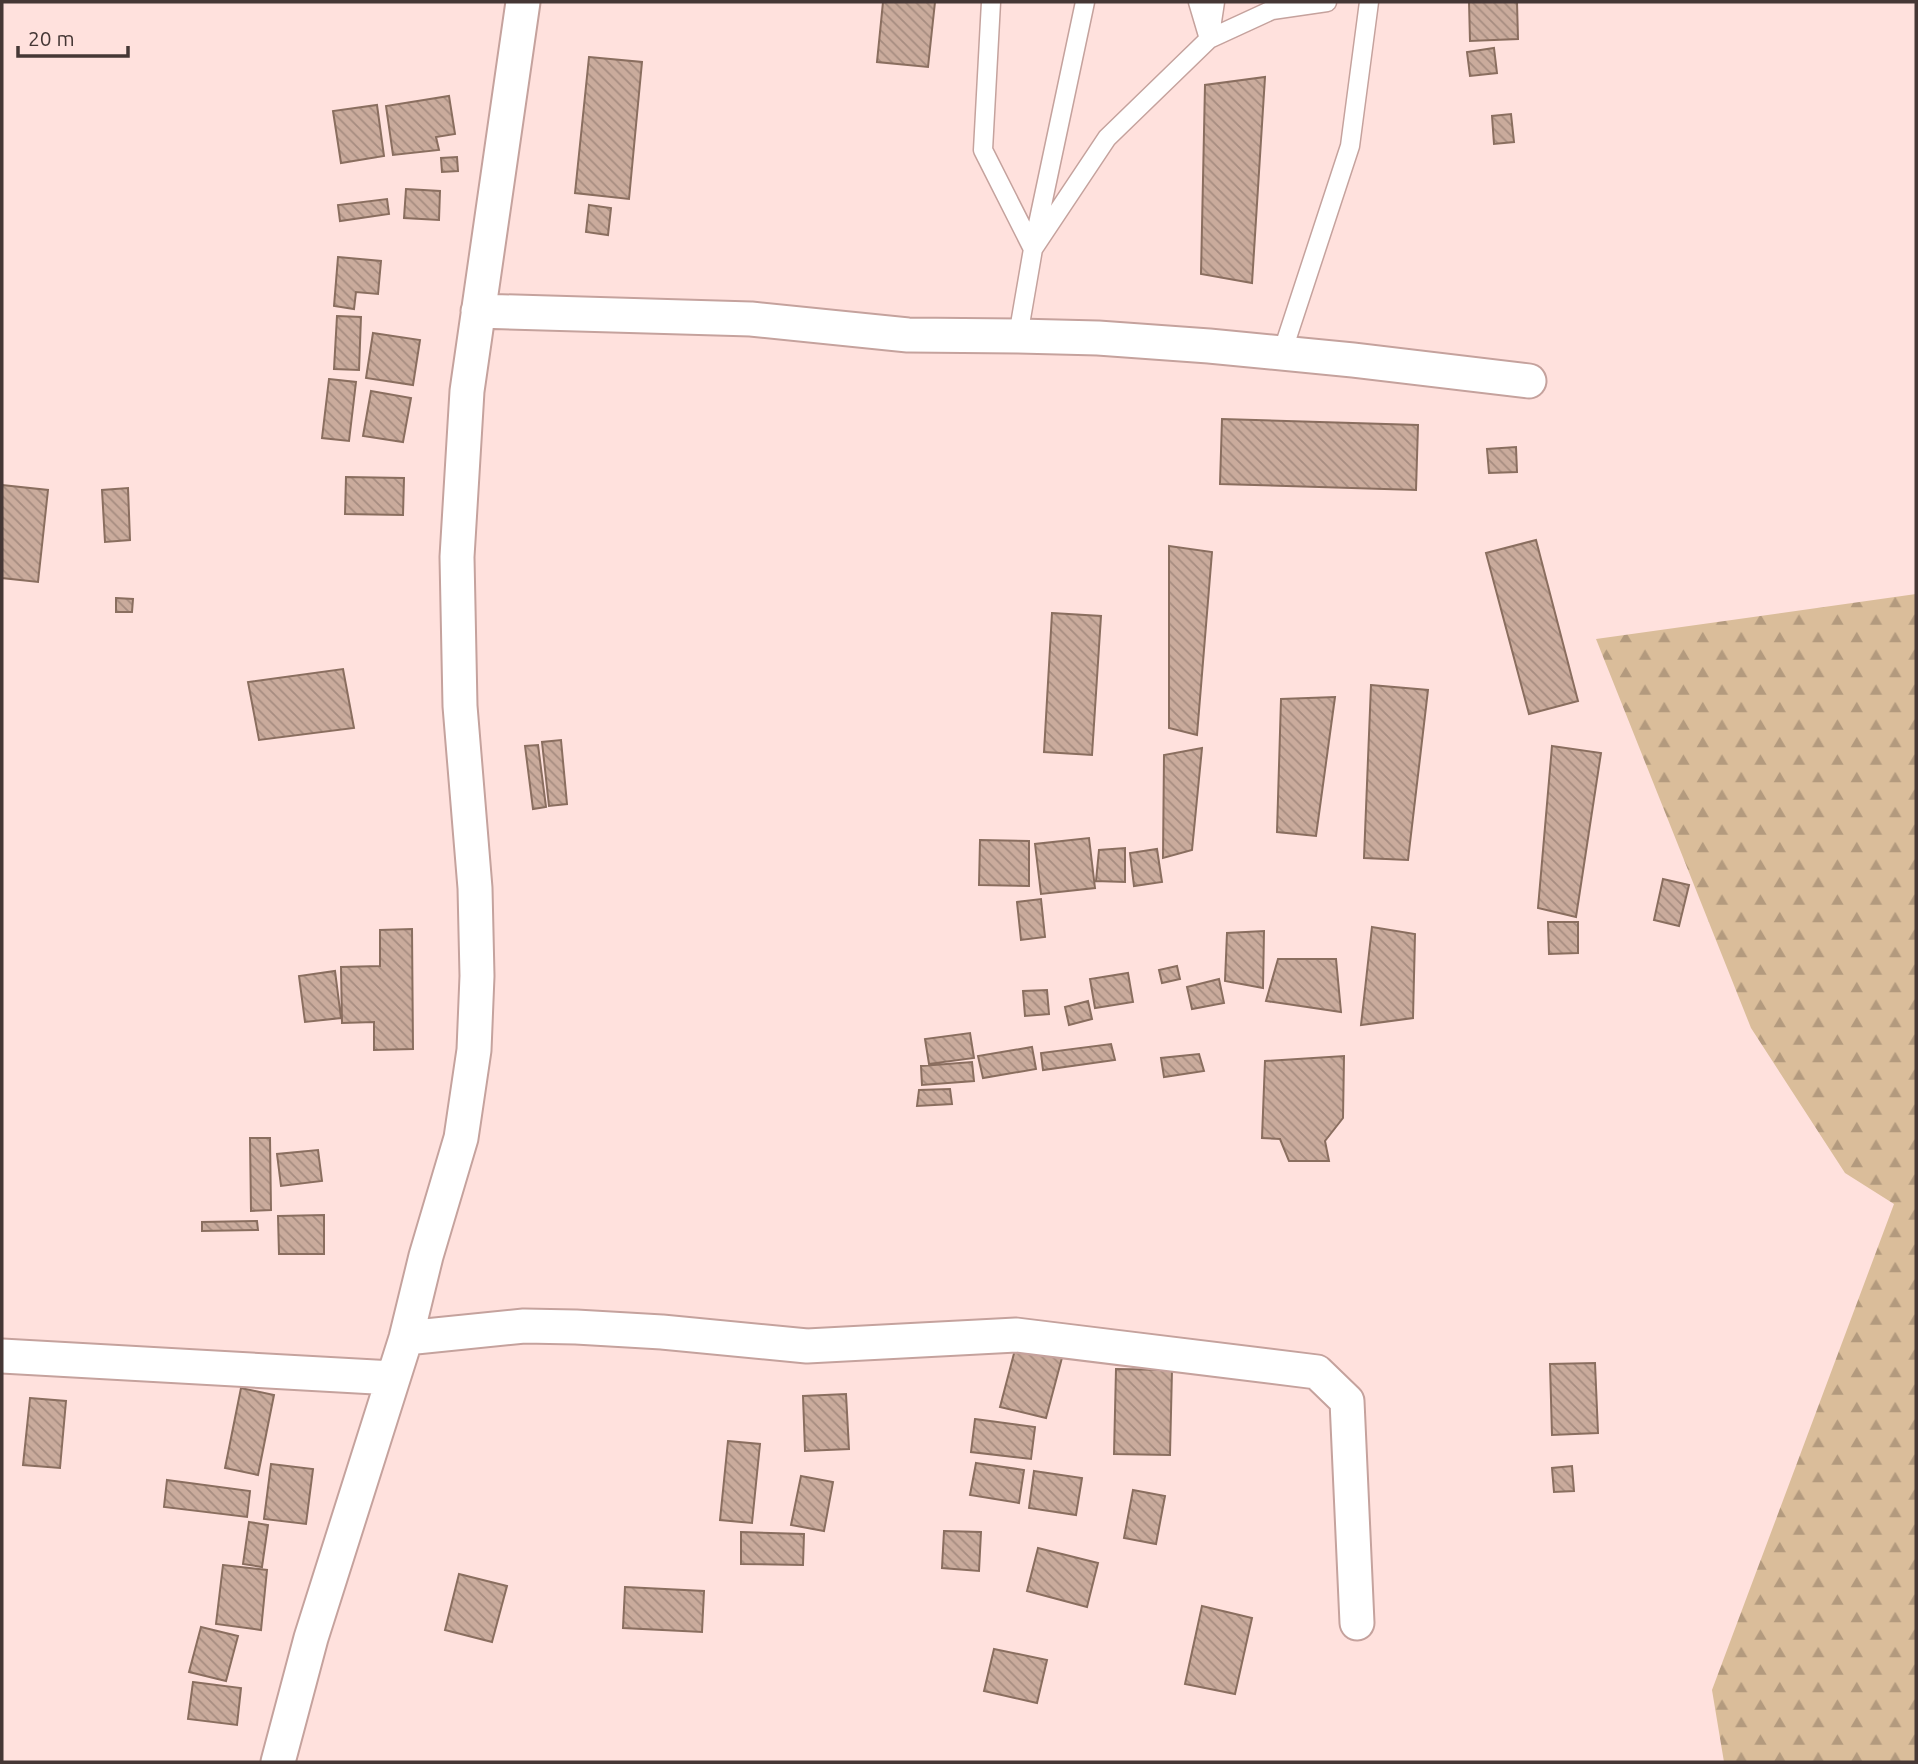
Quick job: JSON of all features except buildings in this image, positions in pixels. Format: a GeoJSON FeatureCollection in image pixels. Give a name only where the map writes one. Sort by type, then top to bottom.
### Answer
{"type":"FeatureCollection","features":[{"type":"Feature","properties":{"kind":"street"},"geometry":{"type":"LineString","coordinates":[[278,1762],[311,1638],[406,1338],[426,1256],[461,1138],[474,1050],[477,976],[475,888],[460,706],[457,557],[467,391],[523,2]]}},
{"type":"Feature","properties":{"kind":"street"},"geometry":{"type":"LineString","coordinates":[[478,311],[751,319],[908,335],[1098,338],[1353,360],[1529,381]]}},
{"type":"Feature","properties":{"kind":"street"},"geometry":{"type":"LineString","coordinates":[[406,1338],[524,1326],[662,1332],[807,1346],[1016,1335],[1317,1372],[1347,1401],[1357,1623]]}},
{"type":"Feature","properties":{"kind":"street"},"geometry":{"type":"LineString","coordinates":[[2,1356],[393,1378]]}},
{"type":"Feature","properties":{"kind":"lane"},"geometry":{"type":"LineString","coordinates":[[991,2],[983,150],[1032,249]]}},
{"type":"Feature","properties":{"kind":"lane"},"geometry":{"type":"LineString","coordinates":[[1018,335],[1032,249],[1085,2]]}},
{"type":"Feature","properties":{"kind":"lane"},"geometry":{"type":"LineString","coordinates":[[1198,2],[1209,39]]}},
{"type":"Feature","properties":{"kind":"lane"},"geometry":{"type":"LineString","coordinates":[[1209,39],[1215,2]]}},
{"type":"Feature","properties":{"kind":"lane"},"geometry":{"type":"LineString","coordinates":[[1032,249],[1107,138],[1209,39],[1272,10],[1326,2]]}},
{"type":"Feature","properties":{"kind":"lane"},"geometry":{"type":"LineString","coordinates":[[1282,353],[1350,146],[1369,2]]}},
{"type":"Feature","properties":{"kind":"green space"},"geometry":{"type":"Polygon","coordinates":[[[1916,594],[1916,1762],[1724,1762],[1712,1690],[1894,1204],[1845,1173],[1751,1028],[1596,639],[1916,594]]]}}]}
